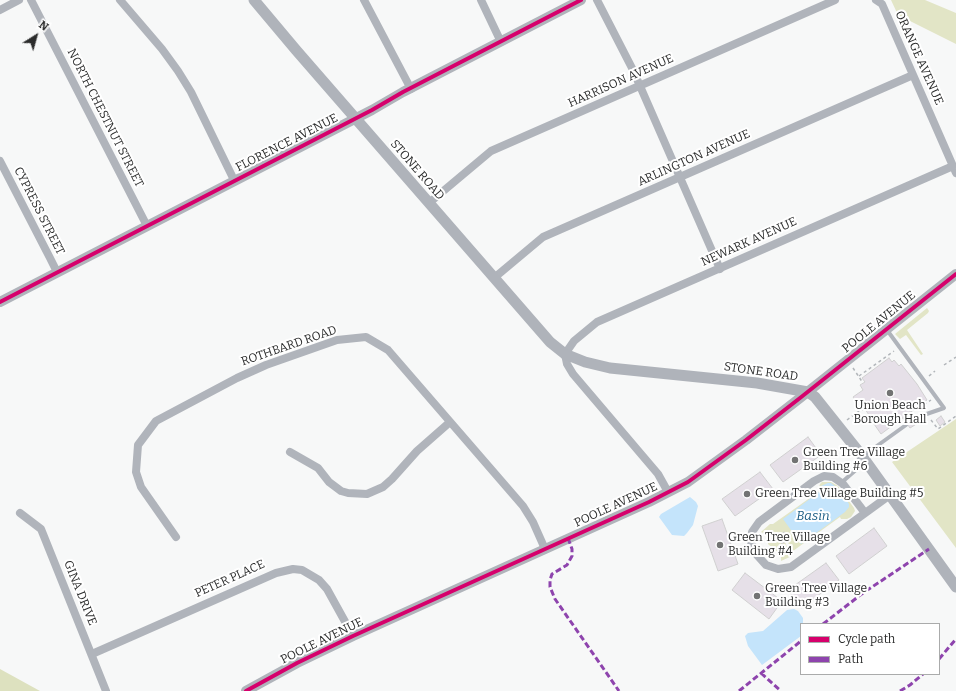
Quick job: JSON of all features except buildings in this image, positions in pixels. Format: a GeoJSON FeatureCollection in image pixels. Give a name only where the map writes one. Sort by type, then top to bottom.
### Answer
{"type":"FeatureCollection","features":[{"type":"Feature","properties":{"kind":"main road","name":"STONE ROAD"},"geometry":{"type":"LineString","coordinates":[[254,0],[550,342],[565,354],[585,362],[610,368],[757,383],[808,392],[818,399],[864,459],[956,587]]}},
{"type":"Feature","properties":{"kind":"street"},"geometry":{"type":"LineString","coordinates":[[0,10],[19,0]]}},
{"type":"Feature","properties":{"kind":"street","name":"NORTH CHESTNUT STREET"},"geometry":{"type":"LineString","coordinates":[[31,0],[147,226]]}},
{"type":"Feature","properties":{"kind":"street"},"geometry":{"type":"LineString","coordinates":[[120,0],[162,49],[178,71],[191,92],[234,180]]}},
{"type":"Feature","properties":{"kind":"street"},"geometry":{"type":"LineString","coordinates":[[364,0],[411,89]]}},
{"type":"Feature","properties":{"kind":"street"},"geometry":{"type":"LineString","coordinates":[[481,0],[501,42]]}},
{"type":"Feature","properties":{"kind":"street","name":"FLORENCE AVENUE"},"geometry":{"type":"LineString","coordinates":[[0,302],[234,180],[356,119],[581,0]]}},
{"type":"Feature","properties":{"kind":"street"},"geometry":{"type":"LineString","coordinates":[[597,0],[640,86],[720,269]]}},
{"type":"Feature","properties":{"kind":"street","name":"HARRISON AVENUE"},"geometry":{"type":"LineString","coordinates":[[429,203],[492,151],[835,0]]}},
{"type":"Feature","properties":{"kind":"street","name":"ORANGE AVENUE"},"geometry":{"type":"LineString","coordinates":[[876,0],[882,4],[955,169]]}},
{"type":"Feature","properties":{"kind":"street","name":"ARLINGTON AVENUE"},"geometry":{"type":"LineString","coordinates":[[494,278],[543,237],[913,75]]}},
{"type":"Feature","properties":{"kind":"street","name":"CYPRESS STREET"},"geometry":{"type":"LineString","coordinates":[[0,161],[57,272]]}},
{"type":"Feature","properties":{"kind":"street","name":"NEWARK AVENUE"},"geometry":{"type":"LineString","coordinates":[[565,354],[574,341],[597,322],[955,169]]}},
{"type":"Feature","properties":{"kind":"street","name":"POOLE AVENUE"},"geometry":{"type":"LineString","coordinates":[[246,691],[290,666],[649,502],[700,474],[808,392],[956,274]]}},
{"type":"Feature","properties":{"kind":"street","name":"ROTHBARD ROAD"},"geometry":{"type":"LineString","coordinates":[[176,537],[139,482],[136,472],[138,445],[156,421],[237,378],[266,365],[337,340],[366,337],[388,350],[523,506],[533,522],[545,549]]}},
{"type":"Feature","properties":{"kind":"street"},"geometry":{"type":"LineString","coordinates":[[565,354],[567,364],[573,374],[658,474],[668,492]]}},
{"type":"Feature","properties":{"kind":"street"},"geometry":{"type":"LineString","coordinates":[[290,452],[318,468],[329,482],[341,491],[348,494],[367,494],[388,483],[417,451],[450,422]]}},
{"type":"Feature","properties":{"kind":"street"},"geometry":{"type":"LineString","coordinates":[[865,513],[841,482],[833,477],[824,476],[819,478],[755,526],[751,537],[753,549],[766,565],[772,568],[785,569],[792,567],[890,496]]}},
{"type":"Feature","properties":{"kind":"street","name":"GINA DRIVE"},"geometry":{"type":"LineString","coordinates":[[20,513],[41,529],[106,691]]}},
{"type":"Feature","properties":{"kind":"street","name":"PETER PLACE"},"geometry":{"type":"LineString","coordinates":[[92,654],[276,573],[293,570],[302,570],[319,580],[327,589],[353,636]]}},
{"type":"Feature","properties":{"kind":"lane"},"geometry":{"type":"LineString","coordinates":[[886,329],[944,408],[915,418]]}},
{"type":"Feature","properties":{"kind":"lane"},"geometry":{"type":"LineString","coordinates":[[841,482],[864,459],[906,425]]}},
{"type":"Feature","properties":{"kind":"path"},"geometry":{"type":"LineString","coordinates":[[859,376],[895,350]]}},
{"type":"Feature","properties":{"kind":"path"},"geometry":{"type":"LineString","coordinates":[[944,365],[956,356]]}},
{"type":"Feature","properties":{"kind":"path"},"geometry":{"type":"LineString","coordinates":[[852,367],[863,383]]}},
{"type":"Feature","properties":{"kind":"path"},"geometry":{"type":"LineString","coordinates":[[927,377],[936,371]]}},
{"type":"Feature","properties":{"kind":"path"},"geometry":{"type":"LineString","coordinates":[[847,420],[862,409]]}},
{"type":"Feature","properties":{"kind":"path"},"geometry":{"type":"LineString","coordinates":[[930,418],[938,429],[956,416]]}},
{"type":"Feature","properties":{"kind":"green space"},"geometry":{"type":"Polygon","coordinates":[[[891,0],[925,0],[956,13],[956,44],[898,15],[891,0]]]}},
{"type":"Feature","properties":{"kind":"green space"},"geometry":{"type":"Polygon","coordinates":[[[927,308],[929,311],[928,313],[907,330],[923,354],[921,355],[906,335],[900,339],[895,334],[927,308]]]}},
{"type":"Feature","properties":{"kind":"green space"},"geometry":{"type":"Polygon","coordinates":[[[956,419],[956,548],[892,462],[956,419]]]}},
{"type":"Feature","properties":{"kind":"green space","name":"Basin"},"geometry":{"type":"Polygon","coordinates":[[[822,482],[831,482],[838,486],[855,511],[851,517],[847,519],[841,519],[840,517],[793,551],[792,556],[781,561],[781,554],[785,553],[789,544],[786,541],[785,542],[787,547],[785,551],[781,553],[776,551],[768,544],[768,535],[761,532],[770,524],[773,524],[821,490],[819,487],[822,482]]]}},
{"type":"Feature","properties":{"kind":"green space"},"geometry":{"type":"Polygon","coordinates":[[[0,669],[40,691],[0,691],[0,669]]]}},
{"type":"Feature","properties":{"kind":"water","name":"Basin"},"geometry":{"type":"Polygon","coordinates":[[[831,483],[840,490],[849,504],[849,507],[845,512],[801,544],[783,519],[823,489],[821,486],[831,483]]]}},
{"type":"Feature","properties":{"kind":"water"},"geometry":{"type":"Polygon","coordinates":[[[690,497],[698,506],[693,525],[684,536],[672,535],[659,517],[661,514],[690,497]]]}},
{"type":"Feature","properties":{"kind":"water"},"geometry":{"type":"Polygon","coordinates":[[[794,609],[798,611],[803,618],[803,623],[800,623],[800,637],[762,665],[748,646],[745,636],[748,633],[763,631],[787,610],[794,609]]]}},
{"type":"Feature","properties":{"kind":"marked path"},"geometry":{"type":"LineString","coordinates":[[568,538],[572,549],[572,556],[567,565],[552,574],[550,587],[555,599],[619,691]]}},
{"type":"Feature","properties":{"kind":"marked path"},"geometry":{"type":"LineString","coordinates":[[824,623],[863,593],[929,549]]}},
{"type":"Feature","properties":{"kind":"marked path"},"geometry":{"type":"LineString","coordinates":[[940,658],[956,639]]}},
{"type":"Feature","properties":{"kind":"marked path"},"geometry":{"type":"LineString","coordinates":[[739,691],[800,642]]}},
{"type":"Feature","properties":{"kind":"marked path"},"geometry":{"type":"LineString","coordinates":[[761,673],[781,691]]}},
{"type":"Feature","properties":{"kind":"marked path"},"geometry":{"type":"LineString","coordinates":[[900,691],[922,675]]}},
{"type":"Feature","properties":{"kind":"cycle path"},"geometry":{"type":"LineString","coordinates":[[0,302],[372,110],[403,92],[581,0]]}},
{"type":"Feature","properties":{"kind":"cycle path"},"geometry":{"type":"LineString","coordinates":[[246,691],[297,663],[353,636],[649,502],[688,482],[746,440],[956,274]]}},
{"type":"Feature","properties":{"kind":"place","name":"Union Beach Borough Hall"},"geometry":{"type":"Point","coordinates":[890,393]}},
{"type":"Feature","properties":{"kind":"place","name":"Green Tree Village Building #6"},"geometry":{"type":"Point","coordinates":[795,460]}},
{"type":"Feature","properties":{"kind":"place","name":"Green Tree Village Building #5"},"geometry":{"type":"Point","coordinates":[747,494]}},
{"type":"Feature","properties":{"kind":"place","name":"Green Tree Village Building #4"},"geometry":{"type":"Point","coordinates":[720,545]}},
{"type":"Feature","properties":{"kind":"place","name":"Green Tree Village Building #3"},"geometry":{"type":"Point","coordinates":[757,596]}}]}
